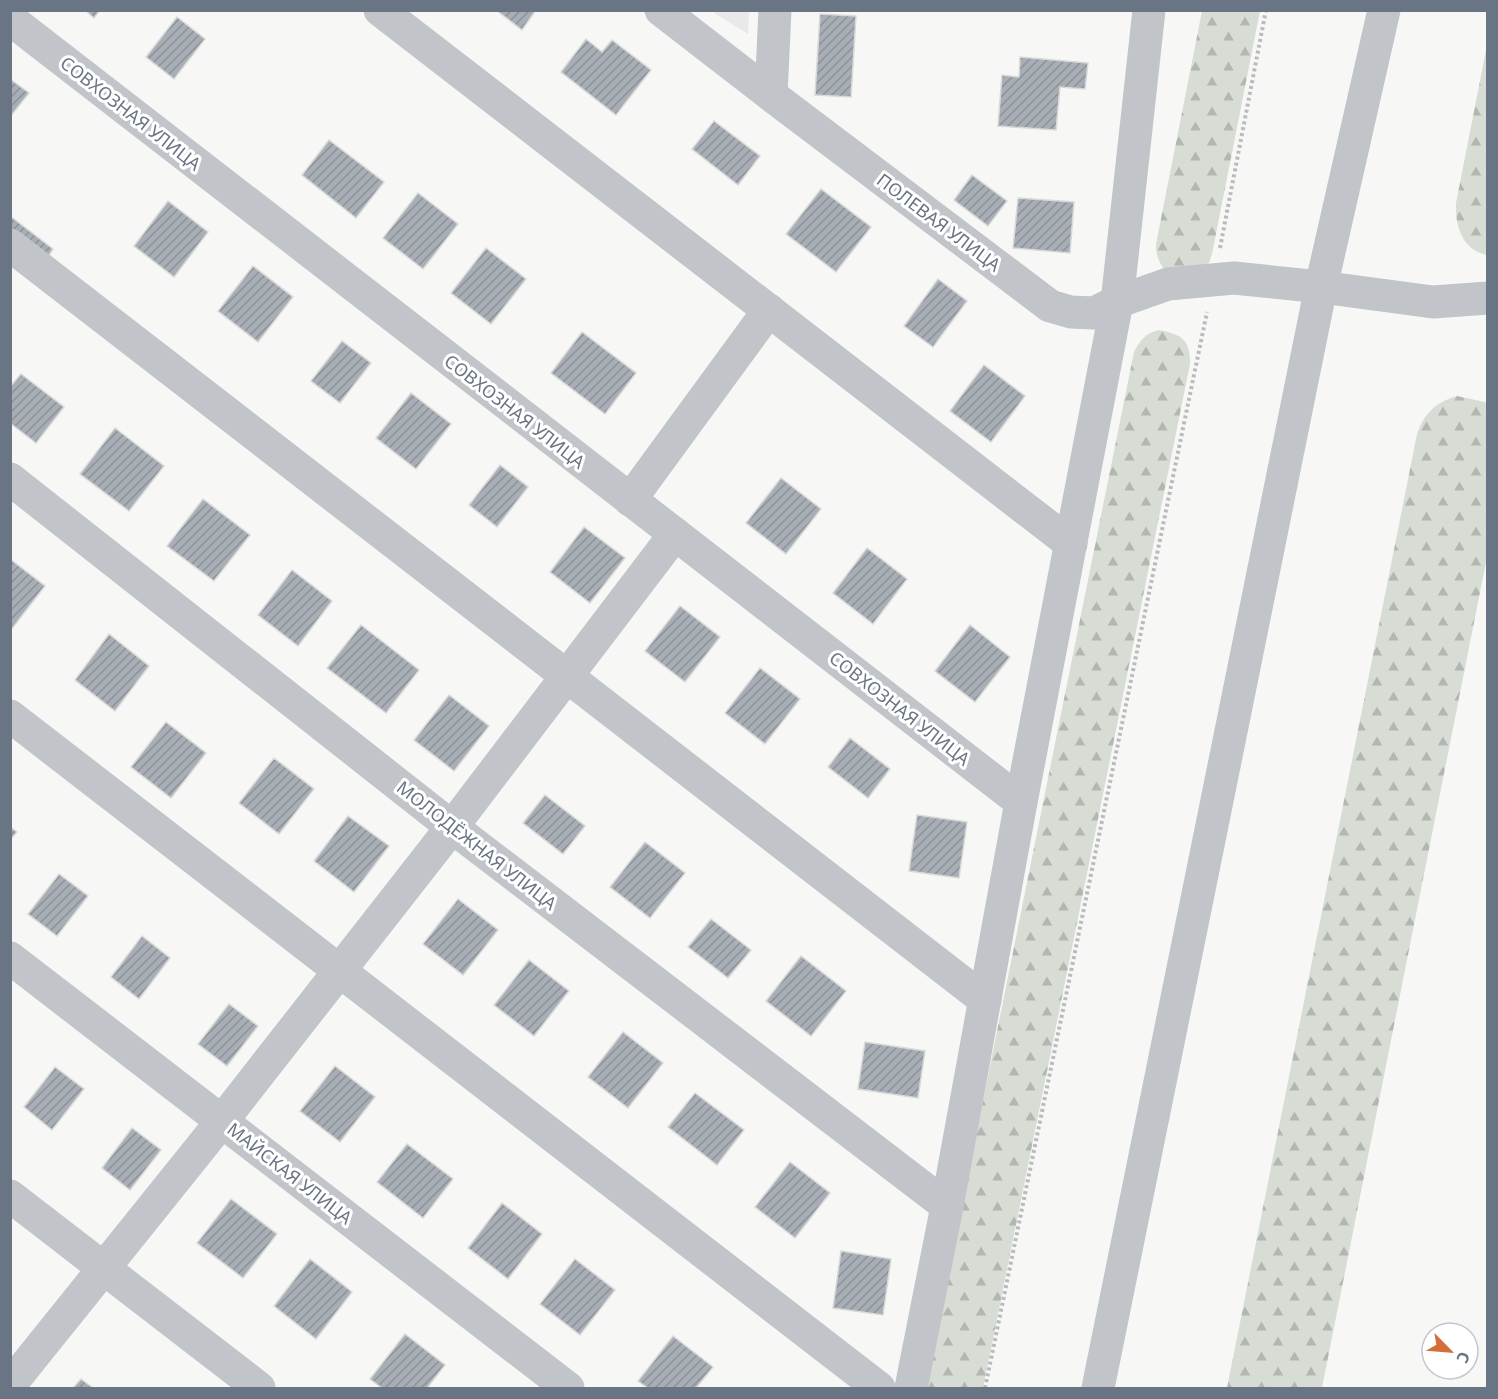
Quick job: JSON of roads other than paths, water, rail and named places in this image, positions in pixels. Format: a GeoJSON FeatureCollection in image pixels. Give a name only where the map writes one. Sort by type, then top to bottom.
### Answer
{"type":"FeatureCollection","features":[{"type":"Feature","properties":{"kind":"street"},"geometry":{"type":"LineString","coordinates":[[380,10],[1071,543]]}},
{"type":"Feature","properties":{"kind":"street","name":"ПОЛЕВАЯ УЛИЦА"},"geometry":{"type":"LineString","coordinates":[[661,10],[1050,306],[1071,312],[1094,313],[1117,302],[1168,284],[1234,278],[1433,302],[1488,298]]}},
{"type":"Feature","properties":{"kind":"street"},"geometry":{"type":"LineString","coordinates":[[771,95],[775,10]]}},
{"type":"Feature","properties":{"kind":"street"},"geometry":{"type":"LineString","coordinates":[[911,1389],[1117,302],[1149,10]]}},
{"type":"Feature","properties":{"kind":"street"},"geometry":{"type":"LineString","coordinates":[[1098,1389],[1321,287],[1384,10]]}},
{"type":"Feature","properties":{"kind":"street","name":"СОВХОЗНАЯ УЛИЦА"},"geometry":{"type":"LineString","coordinates":[[10,19],[1021,802]]}},
{"type":"Feature","properties":{"kind":"street"},"geometry":{"type":"LineString","coordinates":[[10,245],[985,1000]]}},
{"type":"Feature","properties":{"kind":"street"},"geometry":{"type":"LineString","coordinates":[[630,500],[769,310]]}},
{"type":"Feature","properties":{"kind":"street","name":"МОЛОДЁЖНАЯ УЛИЦА"},"geometry":{"type":"LineString","coordinates":[[10,479],[452,827],[947,1206]]}},
{"type":"Feature","properties":{"kind":"street"},"geometry":{"type":"LineString","coordinates":[[10,1385],[222,1121],[452,827],[675,534]]}},
{"type":"Feature","properties":{"kind":"street"},"geometry":{"type":"LineString","coordinates":[[10,716],[879,1389]]}},
{"type":"Feature","properties":{"kind":"street","name":"МАЙСКАЯ УЛИЦА"},"geometry":{"type":"LineString","coordinates":[[10,958],[568,1389]]}},
{"type":"Feature","properties":{"kind":"street"},"geometry":{"type":"LineString","coordinates":[[10,1196],[259,1389]]}}]}
